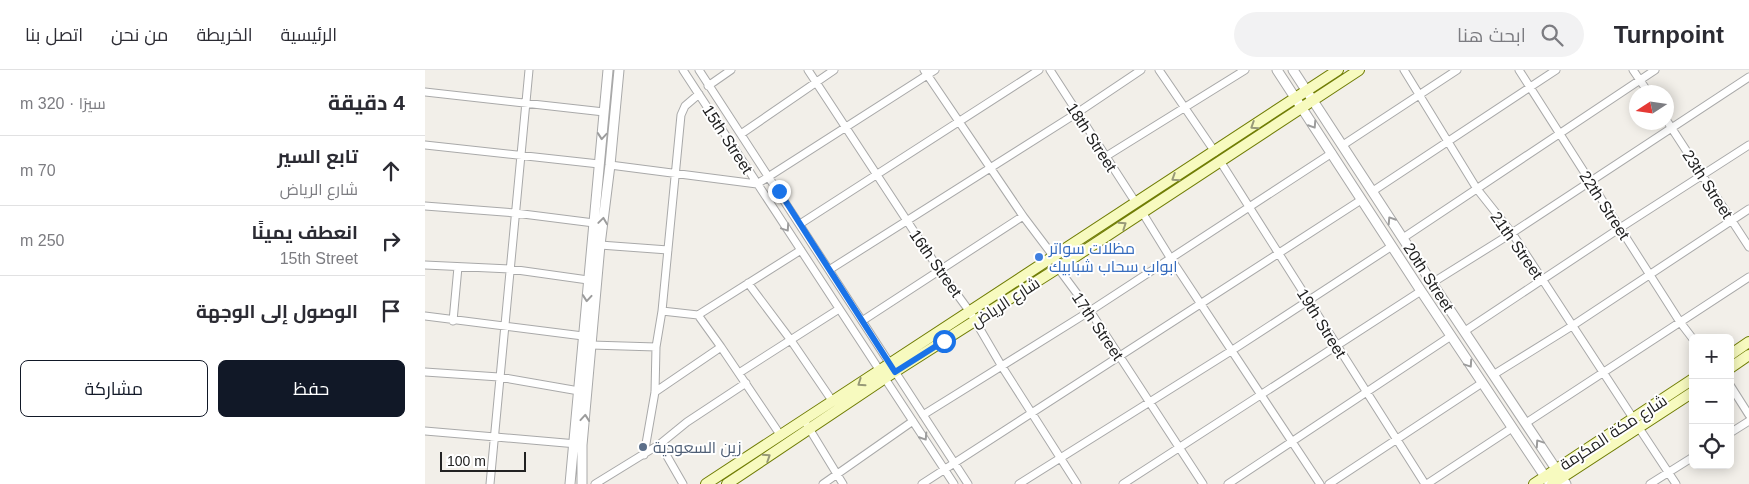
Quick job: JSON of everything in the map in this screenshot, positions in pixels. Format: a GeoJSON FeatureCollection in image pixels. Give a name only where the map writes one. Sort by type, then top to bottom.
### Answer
{"type":"FeatureCollection","features":[{"type":"Feature","properties":{"kind":"main road","name":"شارع الرياض"},"geometry":{"type":"LineString","coordinates":[[1299,103],[1306,91],[1339,70]]}},
{"type":"Feature","properties":{"kind":"main road","name":"شارع الرياض"},"geometry":{"type":"LineString","coordinates":[[706,484],[781,436],[831,412],[883,374],[973,317],[1058,268],[1139,208],[1299,103],[1313,100],[1359,70]]}},
{"type":"Feature","properties":{"kind":"main road","name":"شارع الرياض"},"geometry":{"type":"LineString","coordinates":[[973,317],[1054,257],[1139,208]]}},
{"type":"Feature","properties":{"kind":"main road"},"geometry":{"type":"LineString","coordinates":[[1734,352],[1749,342]]}},
{"type":"Feature","properties":{"kind":"main road"},"geometry":{"type":"LineString","coordinates":[[1734,365],[1749,356]]}},
{"type":"Feature","properties":{"kind":"main road","name":"شارع مكة المكرمة"},"geometry":{"type":"LineString","coordinates":[[1561,477],[1633,418],[1689,383]]}},
{"type":"Feature","properties":{"kind":"main road","name":"شارع مكة المكرمة"},"geometry":{"type":"LineString","coordinates":[[1534,484],[1549,482],[1561,477],[1689,395]]}},
{"type":"Feature","properties":{"kind":"main road","name":"شارع الرياض"},"geometry":{"type":"LineString","coordinates":[[727,484],[807,425],[831,412]]}},
{"type":"Feature","properties":{"kind":"street"},"geometry":{"type":"LineString","coordinates":[[490,484],[529,70]]}},
{"type":"Feature","properties":{"kind":"street"},"geometry":{"type":"LineString","coordinates":[[582,484],[578,444],[579,391],[608,70]]}},
{"type":"Feature","properties":{"kind":"street"},"geometry":{"type":"LineString","coordinates":[[570,484],[578,444],[591,345],[619,70]]}},
{"type":"Feature","properties":{"kind":"street","name":"15th Street"},"geometry":{"type":"LineString","coordinates":[[683,70],[955,484]]}},
{"type":"Feature","properties":{"kind":"street","name":"15th Street"},"geometry":{"type":"LineString","coordinates":[[699,70],[969,484]]}},
{"type":"Feature","properties":{"kind":"street"},"geometry":{"type":"LineString","coordinates":[[644,454],[655,392],[656,347],[662,311],[682,109],[731,70]]}},
{"type":"Feature","properties":{"kind":"street","name":"16th Street"},"geometry":{"type":"LineString","coordinates":[[809,70],[940,271],[973,317],[1001,365],[1077,484]]}},
{"type":"Feature","properties":{"kind":"street"},"geometry":{"type":"LineString","coordinates":[[741,134],[833,70]]}},
{"type":"Feature","properties":{"kind":"street"},"geometry":{"type":"LineString","coordinates":[[610,165],[757,184],[846,127],[926,72],[935,70]]}},
{"type":"Feature","properties":{"kind":"street"},"geometry":{"type":"LineString","coordinates":[[800,224],[1039,70]]}},
{"type":"Feature","properties":{"kind":"street","name":"18th Street"},"geometry":{"type":"LineString","coordinates":[[1049,70],[1231,351],[1321,484]]}},
{"type":"Feature","properties":{"kind":"street"},"geometry":{"type":"LineString","coordinates":[[829,270],[1077,113],[1141,70]]}},
{"type":"Feature","properties":{"kind":"street","name":"19th Street"},"geometry":{"type":"LineString","coordinates":[[1159,70],[1218,156],[1278,254],[1426,484]]}},
{"type":"Feature","properties":{"kind":"street"},"geometry":{"type":"LineString","coordinates":[[1105,157],[1245,70]]}},
{"type":"Feature","properties":{"kind":"street","name":"20th Street"},"geometry":{"type":"LineString","coordinates":[[1277,70],[1391,246],[1549,482]]}},
{"type":"Feature","properties":{"kind":"street","name":"20th Street"},"geometry":{"type":"LineString","coordinates":[[1293,70],[1561,477]]}},
{"type":"Feature","properties":{"kind":"street","name":"21th Street"},"geometry":{"type":"LineString","coordinates":[[1403,70],[1477,189],[1512,233],[1571,326],[1633,418]]}},
{"type":"Feature","properties":{"kind":"street"},"geometry":{"type":"LineString","coordinates":[[1343,145],[1457,70]]}},
{"type":"Feature","properties":{"kind":"street","name":"22th Street"},"geometry":{"type":"LineString","coordinates":[[1519,70],[1689,334]]}},
{"type":"Feature","properties":{"kind":"street"},"geometry":{"type":"LineString","coordinates":[[1373,191],[1556,70]]}},
{"type":"Feature","properties":{"kind":"street"},"geometry":{"type":"LineString","coordinates":[[1633,70],[1643,85]]}},
{"type":"Feature","properties":{"kind":"street"},"geometry":{"type":"LineString","coordinates":[[1403,238],[1655,70]]}},
{"type":"Feature","properties":{"kind":"street","name":"17th Street"},"geometry":{"type":"LineString","coordinates":[[926,72],[1023,216],[1054,257],[1058,268],[1090,311],[1203,484]]}},
{"type":"Feature","properties":{"kind":"street"},"geometry":{"type":"LineString","coordinates":[[1674,121],[1749,77]]}},
{"type":"Feature","properties":{"kind":"street"},"geometry":{"type":"LineString","coordinates":[[425,92],[604,112]]}},
{"type":"Feature","properties":{"kind":"street"},"geometry":{"type":"LineString","coordinates":[[1432,283],[1512,233],[1660,130]]}},
{"type":"Feature","properties":{"kind":"street","name":"23th Street"},"geometry":{"type":"LineString","coordinates":[[1673,130],[1749,247]]}},
{"type":"Feature","properties":{"kind":"street"},"geometry":{"type":"LineString","coordinates":[[425,145],[599,164]]}},
{"type":"Feature","properties":{"kind":"street"},"geometry":{"type":"LineString","coordinates":[[1465,331],[1541,279],[1749,145]]}},
{"type":"Feature","properties":{"kind":"street"},"geometry":{"type":"LineString","coordinates":[[923,415],[1090,311],[1332,153]]}},
{"type":"Feature","properties":{"kind":"street"},"geometry":{"type":"LineString","coordinates":[[922,484],[1361,200]]}},
{"type":"Feature","properties":{"kind":"street"},"geometry":{"type":"LineString","coordinates":[[425,206],[515,213],[594,223]]}},
{"type":"Feature","properties":{"kind":"street"},"geometry":{"type":"LineString","coordinates":[[1493,374],[1571,326],[1749,209]]}},
{"type":"Feature","properties":{"kind":"street"},"geometry":{"type":"LineString","coordinates":[[862,321],[1023,216]]}},
{"type":"Feature","properties":{"kind":"street"},"geometry":{"type":"LineString","coordinates":[[600,245],[668,250]]}},
{"type":"Feature","properties":{"kind":"street"},"geometry":{"type":"LineString","coordinates":[[1019,484],[1231,351],[1391,246]]}},
{"type":"Feature","properties":{"kind":"street"},"geometry":{"type":"LineString","coordinates":[[662,311],[698,315],[801,250]]}},
{"type":"Feature","properties":{"kind":"street"},"geometry":{"type":"LineString","coordinates":[[425,265],[510,269],[588,280]]}},
{"type":"Feature","properties":{"kind":"street"},"geometry":{"type":"LineString","coordinates":[[453,321],[458,267]]}},
{"type":"Feature","properties":{"kind":"street"},"geometry":{"type":"LineString","coordinates":[[1526,423],[1749,277]]}},
{"type":"Feature","properties":{"kind":"street"},"geometry":{"type":"LineString","coordinates":[[748,283],[791,339],[831,412]]}},
{"type":"Feature","properties":{"kind":"street"},"geometry":{"type":"LineString","coordinates":[[1123,484],[1262,396],[1421,291]]}},
{"type":"Feature","properties":{"kind":"street"},"geometry":{"type":"LineString","coordinates":[[739,373],[839,309]]}},
{"type":"Feature","properties":{"kind":"street"},"geometry":{"type":"LineString","coordinates":[[698,315],[781,436]]}},
{"type":"Feature","properties":{"kind":"street"},"geometry":{"type":"LineString","coordinates":[[425,316],[583,336]]}},
{"type":"Feature","properties":{"kind":"street"},"geometry":{"type":"LineString","coordinates":[[1228,484],[1451,336]]}},
{"type":"Feature","properties":{"kind":"street"},"geometry":{"type":"LineString","coordinates":[[591,345],[656,347]]}},
{"type":"Feature","properties":{"kind":"street"},"geometry":{"type":"LineString","coordinates":[[655,392],[721,347]]}},
{"type":"Feature","properties":{"kind":"street"},"geometry":{"type":"LineString","coordinates":[[425,372],[499,377],[579,391]]}},
{"type":"Feature","properties":{"kind":"street"},"geometry":{"type":"LineString","coordinates":[[595,484],[660,444],[687,422],[746,383]]}},
{"type":"Feature","properties":{"kind":"street"},"geometry":{"type":"LineString","coordinates":[[1329,484],[1482,383]]}},
{"type":"Feature","properties":{"kind":"street"},"geometry":{"type":"LineString","coordinates":[[1734,391],[1749,415]]}},
{"type":"Feature","properties":{"kind":"street"},"geometry":{"type":"LineString","coordinates":[[823,484],[913,421]]}},
{"type":"Feature","properties":{"kind":"street"},"geometry":{"type":"LineString","coordinates":[[1734,430],[1749,421]]}},
{"type":"Feature","properties":{"kind":"street"},"geometry":{"type":"LineString","coordinates":[[807,425],[843,484]]}},
{"type":"Feature","properties":{"kind":"street"},"geometry":{"type":"LineString","coordinates":[[1426,484],[1512,428]]}},
{"type":"Feature","properties":{"kind":"street"},"geometry":{"type":"LineString","coordinates":[[1639,428],[1677,484]]}},
{"type":"Feature","properties":{"kind":"street"},"geometry":{"type":"LineString","coordinates":[[425,431],[578,444]]}},
{"type":"Feature","properties":{"kind":"street"},"geometry":{"type":"LineString","coordinates":[[660,444],[683,484]]}},
{"type":"Feature","properties":{"kind":"street"},"geometry":{"type":"LineString","coordinates":[[1650,484],[1689,460]]}},
{"type":"Feature","properties":{"kind":"street"},"geometry":{"type":"LineString","coordinates":[[721,474],[727,484]]}},
{"type":"Feature","properties":{"kind":"place","name":"مظلات سواتر ابواب سحاب شبابيك"},"geometry":{"type":"Point","coordinates":[1039,257]}},
{"type":"Feature","properties":{"kind":"place","name":"زين السعودية"},"geometry":{"type":"Point","coordinates":[643,447]}},
{"type":"Feature","properties":{"kind":"route"},"geometry":{"type":"LineString","coordinates":[[779,191],[895,372],[944,341]]}}]}
